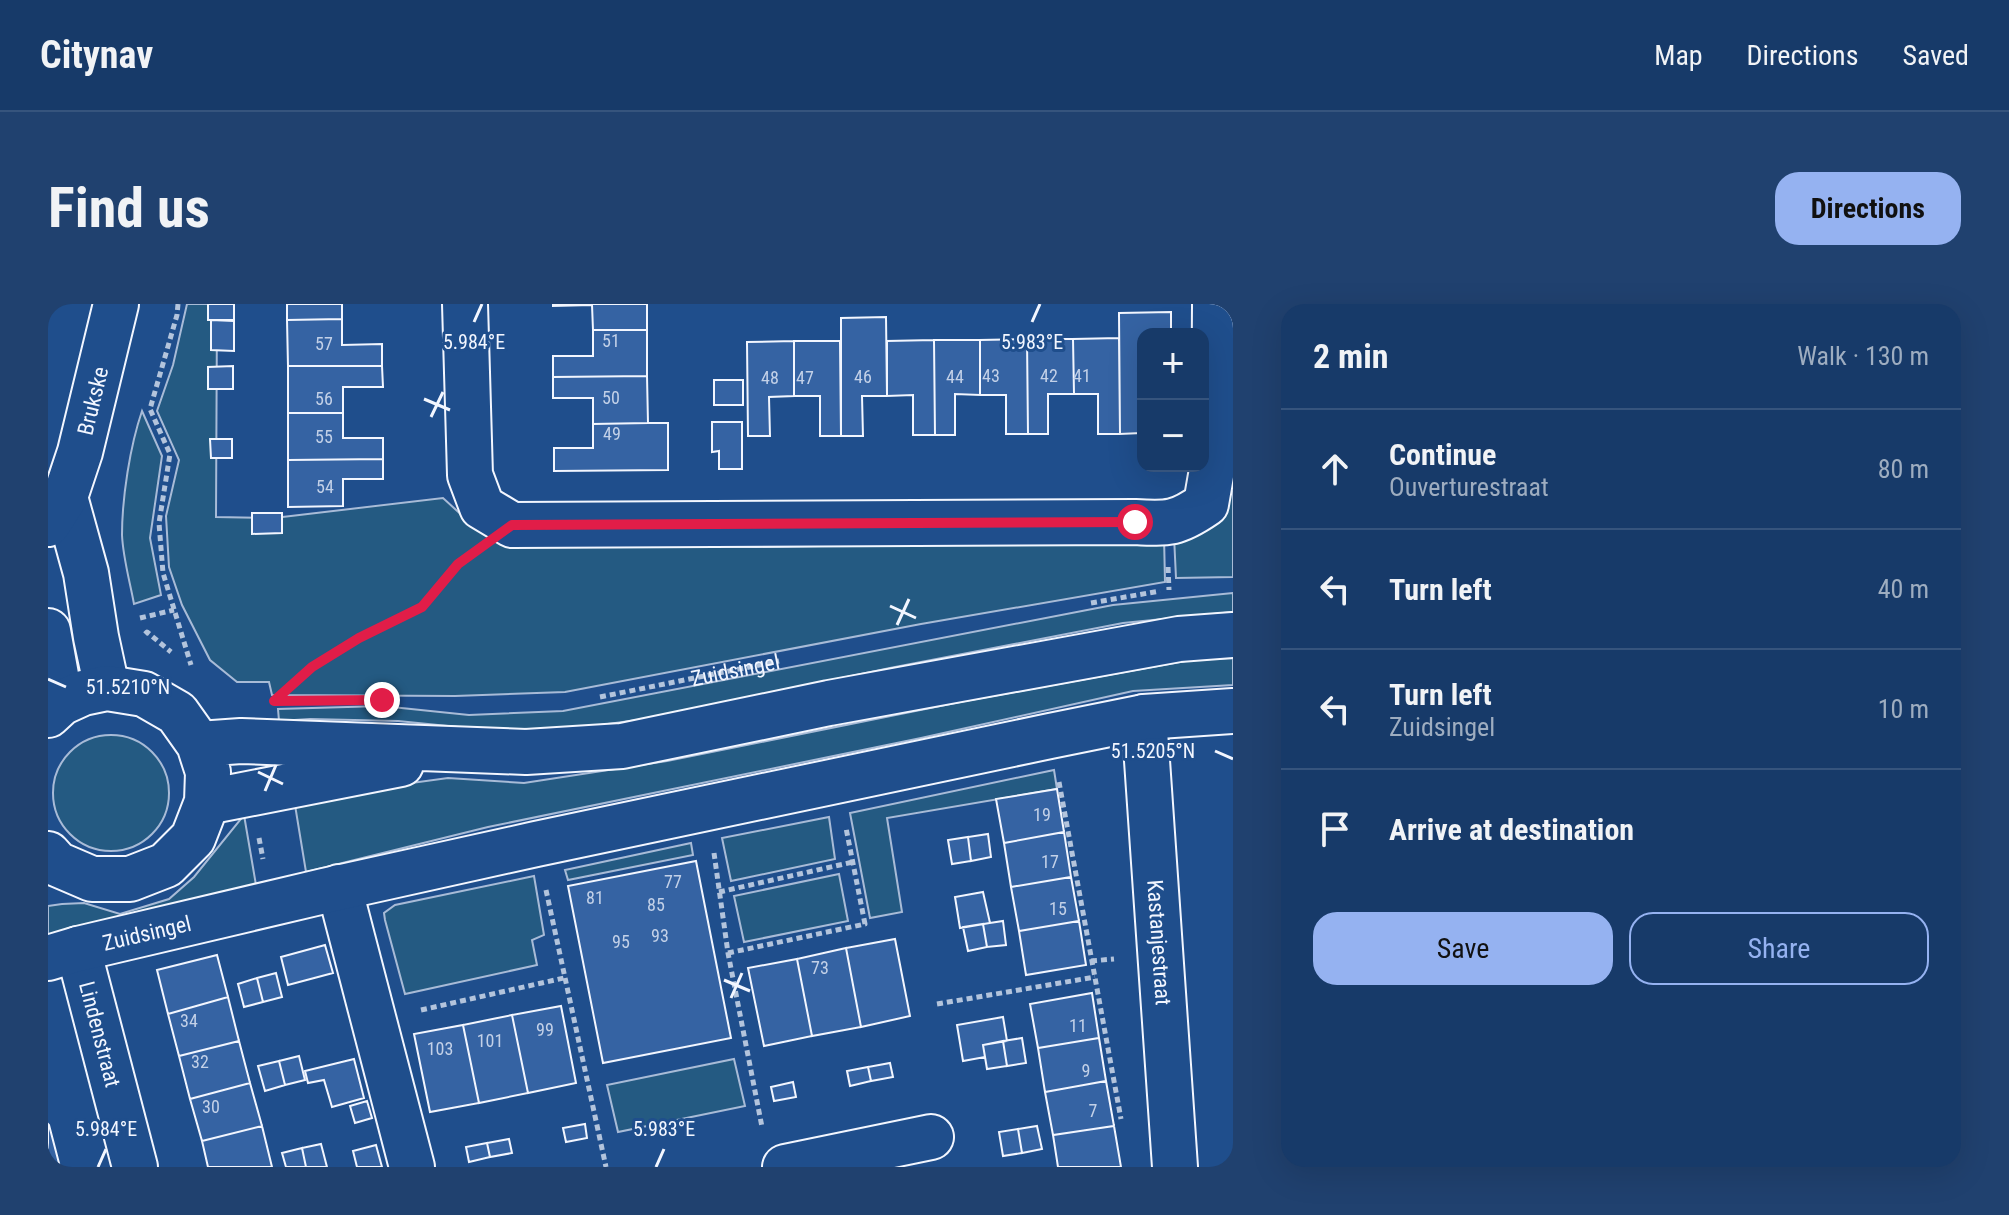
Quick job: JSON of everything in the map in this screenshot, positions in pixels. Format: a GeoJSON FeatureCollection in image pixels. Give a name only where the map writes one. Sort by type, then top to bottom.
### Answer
{"type":"FeatureCollection","features":[{"type":"Feature","properties":{"kind":"street","name":"Brukske"},"geometry":{"type":"LineString","coordinates":[[107,688],[86,573],[54,504],[64,447],[116,304]]}},
{"type":"Feature","properties":{"kind":"street"},"geometry":{"type":"LineString","coordinates":[[465,304],[470,475],[482,507],[512,525],[1168,524],[1186,518],[1206,504],[1214,458],[1215,304]]}},
{"type":"Feature","properties":{"kind":"street"},"geometry":{"type":"LineString","coordinates":[[48,631],[55,709],[83,693],[107,688],[144,694],[177,713],[199,744],[208,772],[207,802],[193,838],[166,865],[130,879],[92,879],[51,862]]}},
{"type":"Feature","properties":{"kind":"street"},"geometry":{"type":"LineString","coordinates":[[199,744],[241,741],[526,752],[622,746],[829,703],[1118,650],[1179,639],[1233,635]]}},
{"type":"Feature","properties":{"kind":"street","name":"Zuidsingel"},"geometry":{"type":"LineString","coordinates":[[63,954],[339,887],[836,780],[1144,717],[1233,711]]}},
{"type":"Feature","properties":{"kind":"street","name":"Kastanjestraat"},"geometry":{"type":"LineString","coordinates":[[1144,717],[1175,1167]]}},
{"type":"Feature","properties":{"kind":"street"},"geometry":{"type":"LineString","coordinates":[[207,802],[462,751]]}},
{"type":"Feature","properties":{"kind":"street"},"geometry":{"type":"LineString","coordinates":[[339,887],[412,1167]]}},
{"type":"Feature","properties":{"kind":"street","name":"Lindenstraat"},"geometry":{"type":"LineString","coordinates":[[63,954],[135,1167]]}},
{"type":"Feature","properties":{"kind":"street"},"geometry":{"type":"LineString","coordinates":[[774,1152],[931,1137]]}},
{"type":"Feature","properties":{"kind":"path"},"geometry":{"type":"LineString","coordinates":[[150,409],[178,304]]}},
{"type":"Feature","properties":{"kind":"path"},"geometry":{"type":"LineString","coordinates":[[138,403],[150,409],[170,454],[159,523],[163,573],[192,670]]}},
{"type":"Feature","properties":{"kind":"path"},"geometry":{"type":"LineString","coordinates":[[289,701],[274,701],[312,667],[359,638],[422,607],[458,564],[512,525]]}},
{"type":"Feature","properties":{"kind":"path"},"geometry":{"type":"LineString","coordinates":[[1076,606],[1154,591],[1182,589]]}},
{"type":"Feature","properties":{"kind":"path"},"geometry":{"type":"LineString","coordinates":[[132,615],[147,632]]}},
{"type":"Feature","properties":{"kind":"path","name":"Zuidsingel"},"geometry":{"type":"LineString","coordinates":[[598,697],[782,660]]}},
{"type":"Feature","properties":{"kind":"path"},"geometry":{"type":"LineString","coordinates":[[1050,736],[1122,1123]]}},
{"type":"Feature","properties":{"kind":"path"},"geometry":{"type":"LineString","coordinates":[[728,953],[865,924],[836,780]]}},
{"type":"Feature","properties":{"kind":"path"},"geometry":{"type":"LineString","coordinates":[[707,807],[728,953],[774,1152]]}},
{"type":"Feature","properties":{"kind":"path"},"geometry":{"type":"LineString","coordinates":[[536,844],[606,1167]]}},
{"type":"Feature","properties":{"kind":"path"},"geometry":{"type":"LineString","coordinates":[[719,892],[853,862]]}},
{"type":"Feature","properties":{"kind":"path"},"geometry":{"type":"LineString","coordinates":[[937,1004],[1095,977]]}},
{"type":"Feature","properties":{"kind":"path"},"geometry":{"type":"LineString","coordinates":[[374,1020],[564,978]]}},
{"type":"Feature","properties":{"kind":"shaded area"},"geometry":{"type":"Polygon","coordinates":[[[187,304],[217,304],[216,517],[274,518],[443,498],[478,530],[501,540],[756,547],[1164,536],[1165,582],[921,624],[565,692],[455,696],[272,695],[269,682],[237,682],[210,660],[182,605],[169,567],[166,516],[179,460],[157,411],[173,365],[187,304]]]}},
{"type":"Feature","properties":{"kind":"shaded area"},"geometry":{"type":"Polygon","coordinates":[[[142,411],[162,456],[150,538],[161,595],[134,604],[124,552],[122,520],[130,456],[142,411]]]}},
{"type":"Feature","properties":{"kind":"shaded area"},"geometry":{"type":"Polygon","coordinates":[[[1233,491],[1233,577],[1176,578],[1174,536],[1217,511],[1233,491]]]}},
{"type":"Feature","properties":{"kind":"shaded area"},"geometry":{"type":"Polygon","coordinates":[[[1233,593],[1233,612],[1123,623],[645,719],[563,730],[478,729],[398,721],[279,721],[278,709],[382,706],[469,715],[563,711],[1113,605],[1233,593]]]}},
{"type":"Feature","properties":{"kind":"shaded area"},"geometry":{"type":"Polygon","coordinates":[[[1233,658],[1233,685],[1133,691],[488,827],[306,872],[294,799],[448,778],[524,783],[667,761],[965,701],[1191,660],[1233,658]]]}},
{"type":"Feature","properties":{"kind":"shaded area"},"geometry":{"type":"Polygon","coordinates":[[[111,735],[133,740],[152,752],[164,771],[169,793],[164,815],[152,834],[133,846],[111,851],[89,846],[70,834],[58,815],[53,793],[58,771],[70,752],[89,740],[111,735]]]}},
{"type":"Feature","properties":{"kind":"shaded area"},"geometry":{"type":"Polygon","coordinates":[[[1054,770],[1057,789],[887,818],[902,912],[870,918],[850,813],[1054,770]]]}},
{"type":"Feature","properties":{"kind":"shaded area"},"geometry":{"type":"Polygon","coordinates":[[[244,815],[256,885],[48,948],[48,906],[84,903],[120,914],[169,899],[194,877],[244,815]]]}},
{"type":"Feature","properties":{"kind":"shaded area"},"geometry":{"type":"Polygon","coordinates":[[[829,817],[835,859],[731,881],[722,838],[829,817]]]}},
{"type":"Feature","properties":{"kind":"shaded area"},"geometry":{"type":"Polygon","coordinates":[[[691,843],[693,855],[568,880],[565,870],[691,843]]]}},
{"type":"Feature","properties":{"kind":"shaded area"},"geometry":{"type":"Polygon","coordinates":[[[839,874],[848,921],[744,942],[734,896],[839,874]]]}},
{"type":"Feature","properties":{"kind":"shaded area"},"geometry":{"type":"Polygon","coordinates":[[[534,876],[544,935],[532,940],[537,965],[405,994],[384,913],[395,905],[534,876]]]}},
{"type":"Feature","properties":{"kind":"shaded area"},"geometry":{"type":"Polygon","coordinates":[[[734,1059],[745,1106],[618,1132],[607,1085],[734,1059]]]}},
{"type":"Feature","properties":{"kind":"building"},"geometry":{"type":"Polygon","coordinates":[[[208,304],[234,304],[234,320],[208,320],[208,304]]]}},
{"type":"Feature","properties":{"kind":"building"},"geometry":{"type":"Polygon","coordinates":[[[287,304],[342,304],[342,319],[287,320],[287,304]]]}},
{"type":"Feature","properties":{"kind":"building"},"geometry":{"type":"Polygon","coordinates":[[[553,304],[647,304],[647,330],[593,330],[592,305],[553,304]]]}},
{"type":"Feature","properties":{"kind":"building"},"geometry":{"type":"Polygon","coordinates":[[[1171,312],[1171,328],[1137,328],[1137,433],[1120,434],[1119,313],[1171,312]]]}},
{"type":"Feature","properties":{"kind":"building"},"geometry":{"type":"Polygon","coordinates":[[[886,317],[887,396],[862,396],[863,436],[841,436],[841,318],[886,317]]]}},
{"type":"Feature","properties":{"kind":"building"},"geometry":{"type":"Polygon","coordinates":[[[342,319],[342,345],[382,344],[382,366],[288,366],[287,320],[342,319]]]}},
{"type":"Feature","properties":{"kind":"building"},"geometry":{"type":"Polygon","coordinates":[[[211,320],[234,321],[234,351],[211,350],[211,320]]]}},
{"type":"Feature","properties":{"kind":"building"},"geometry":{"type":"Polygon","coordinates":[[[593,330],[647,330],[647,376],[553,377],[553,356],[593,356],[593,330]]]}},
{"type":"Feature","properties":{"kind":"building"},"geometry":{"type":"Polygon","coordinates":[[[1119,338],[1120,434],[1098,434],[1098,394],[1074,394],[1073,339],[1119,338]]]}},
{"type":"Feature","properties":{"kind":"building"},"geometry":{"type":"Polygon","coordinates":[[[1027,339],[1028,434],[1006,434],[1006,395],[980,395],[980,340],[1027,339]]]}},
{"type":"Feature","properties":{"kind":"building"},"geometry":{"type":"Polygon","coordinates":[[[1027,339],[1073,339],[1074,394],[1048,394],[1048,434],[1028,434],[1027,339]]]}},
{"type":"Feature","properties":{"kind":"building"},"geometry":{"type":"Polygon","coordinates":[[[934,340],[935,435],[913,435],[913,395],[887,396],[887,341],[934,340]]]}},
{"type":"Feature","properties":{"kind":"building"},"geometry":{"type":"Polygon","coordinates":[[[934,340],[980,340],[980,395],[955,394],[955,435],[935,435],[934,340]]]}},
{"type":"Feature","properties":{"kind":"building"},"geometry":{"type":"Polygon","coordinates":[[[794,341],[840,341],[841,436],[820,436],[820,396],[794,396],[794,341]]]}},
{"type":"Feature","properties":{"kind":"building"},"geometry":{"type":"Polygon","coordinates":[[[794,341],[794,396],[769,397],[770,436],[748,436],[747,342],[794,341]]]}},
{"type":"Feature","properties":{"kind":"building"},"geometry":{"type":"Polygon","coordinates":[[[233,366],[233,389],[208,389],[208,367],[233,366]]]}},
{"type":"Feature","properties":{"kind":"building"},"geometry":{"type":"Polygon","coordinates":[[[288,366],[382,366],[383,387],[343,387],[343,413],[288,413],[288,366]]]}},
{"type":"Feature","properties":{"kind":"building"},"geometry":{"type":"Polygon","coordinates":[[[647,376],[648,423],[593,424],[593,398],[553,398],[553,377],[647,376]]]}},
{"type":"Feature","properties":{"kind":"building"},"geometry":{"type":"Polygon","coordinates":[[[714,380],[743,380],[743,405],[714,405],[714,380]]]}},
{"type":"Feature","properties":{"kind":"building"},"geometry":{"type":"Polygon","coordinates":[[[288,413],[343,413],[343,438],[383,438],[383,459],[288,460],[288,413]]]}},
{"type":"Feature","properties":{"kind":"building"},"geometry":{"type":"Polygon","coordinates":[[[712,422],[742,422],[742,469],[719,469],[719,451],[712,452],[712,422]]]}},
{"type":"Feature","properties":{"kind":"building"},"geometry":{"type":"Polygon","coordinates":[[[668,423],[668,470],[554,471],[554,448],[593,448],[593,424],[668,423]]]}},
{"type":"Feature","properties":{"kind":"building"},"geometry":{"type":"Polygon","coordinates":[[[210,439],[232,439],[232,458],[211,458],[210,439]]]}},
{"type":"Feature","properties":{"kind":"building"},"geometry":{"type":"Polygon","coordinates":[[[383,459],[383,479],[343,479],[343,506],[288,507],[288,460],[383,459]]]}},
{"type":"Feature","properties":{"kind":"building"},"geometry":{"type":"Polygon","coordinates":[[[252,513],[282,513],[282,533],[252,534],[252,513]]]}},
{"type":"Feature","properties":{"kind":"building"},"geometry":{"type":"Polygon","coordinates":[[[1057,789],[1064,832],[1004,843],[996,799],[1057,789]]]}},
{"type":"Feature","properties":{"kind":"building"},"geometry":{"type":"Polygon","coordinates":[[[1064,832],[1071,877],[1011,887],[1004,843],[1064,832]]]}},
{"type":"Feature","properties":{"kind":"building"},"geometry":{"type":"Polygon","coordinates":[[[988,834],[991,857],[971,861],[968,837],[988,834]]]}},
{"type":"Feature","properties":{"kind":"building"},"geometry":{"type":"Polygon","coordinates":[[[968,837],[971,861],[952,864],[948,840],[968,837]]]}},
{"type":"Feature","properties":{"kind":"building"},"geometry":{"type":"Polygon","coordinates":[[[696,861],[731,1038],[603,1063],[568,886],[696,861]]]}},
{"type":"Feature","properties":{"kind":"building"},"geometry":{"type":"Polygon","coordinates":[[[1071,877],[1079,921],[1019,931],[1011,887],[1071,877]]]}},
{"type":"Feature","properties":{"kind":"building"},"geometry":{"type":"Polygon","coordinates":[[[983,892],[990,923],[960,928],[955,897],[983,892]]]}},
{"type":"Feature","properties":{"kind":"building"},"geometry":{"type":"Polygon","coordinates":[[[1003,921],[1006,945],[987,947],[983,924],[1003,921]]]}},
{"type":"Feature","properties":{"kind":"building"},"geometry":{"type":"Polygon","coordinates":[[[1079,921],[1086,965],[1026,975],[1019,931],[1079,921]]]}},
{"type":"Feature","properties":{"kind":"building"},"geometry":{"type":"Polygon","coordinates":[[[983,924],[987,947],[968,951],[963,927],[983,924]]]}},
{"type":"Feature","properties":{"kind":"building"},"geometry":{"type":"Polygon","coordinates":[[[895,939],[910,1016],[861,1027],[846,948],[895,939]]]}},
{"type":"Feature","properties":{"kind":"building"},"geometry":{"type":"Polygon","coordinates":[[[325,945],[333,973],[288,985],[281,957],[325,945]]]}},
{"type":"Feature","properties":{"kind":"building"},"geometry":{"type":"Polygon","coordinates":[[[846,948],[861,1027],[812,1036],[797,959],[846,948]]]}},
{"type":"Feature","properties":{"kind":"building"},"geometry":{"type":"Polygon","coordinates":[[[217,955],[228,997],[168,1014],[157,970],[217,955]]]}},
{"type":"Feature","properties":{"kind":"building"},"geometry":{"type":"Polygon","coordinates":[[[797,959],[812,1036],[764,1046],[748,968],[797,959]]]}},
{"type":"Feature","properties":{"kind":"building"},"geometry":{"type":"Polygon","coordinates":[[[276,973],[282,997],[263,1002],[257,978],[276,973]]]}},
{"type":"Feature","properties":{"kind":"building"},"geometry":{"type":"Polygon","coordinates":[[[257,978],[263,1002],[244,1007],[238,984],[257,978]]]}},
{"type":"Feature","properties":{"kind":"building"},"geometry":{"type":"Polygon","coordinates":[[[1092,993],[1099,1038],[1038,1048],[1030,1004],[1092,993]]]}},
{"type":"Feature","properties":{"kind":"building"},"geometry":{"type":"Polygon","coordinates":[[[228,997],[239,1041],[179,1056],[168,1014],[228,997]]]}},
{"type":"Feature","properties":{"kind":"building"},"geometry":{"type":"Polygon","coordinates":[[[561,1006],[576,1083],[528,1093],[512,1015],[561,1006]]]}},
{"type":"Feature","properties":{"kind":"building"},"geometry":{"type":"Polygon","coordinates":[[[512,1015],[528,1093],[479,1103],[463,1025],[512,1015]]]}},
{"type":"Feature","properties":{"kind":"building"},"geometry":{"type":"Polygon","coordinates":[[[1003,1017],[1007,1041],[983,1045],[985,1057],[963,1061],[957,1025],[1003,1017]]]}},
{"type":"Feature","properties":{"kind":"building"},"geometry":{"type":"Polygon","coordinates":[[[463,1025],[479,1103],[430,1112],[414,1034],[463,1025]]]}},
{"type":"Feature","properties":{"kind":"building"},"geometry":{"type":"Polygon","coordinates":[[[1022,1038],[1026,1063],[1007,1066],[1003,1041],[1022,1038]]]}},
{"type":"Feature","properties":{"kind":"building"},"geometry":{"type":"Polygon","coordinates":[[[1099,1038],[1106,1081],[1045,1092],[1038,1048],[1099,1038]]]}},
{"type":"Feature","properties":{"kind":"building"},"geometry":{"type":"Polygon","coordinates":[[[239,1041],[250,1083],[190,1099],[179,1056],[239,1041]]]}},
{"type":"Feature","properties":{"kind":"building"},"geometry":{"type":"Polygon","coordinates":[[[1003,1041],[1007,1066],[987,1069],[983,1045],[1003,1041]]]}},
{"type":"Feature","properties":{"kind":"building"},"geometry":{"type":"Polygon","coordinates":[[[299,1056],[305,1080],[285,1085],[279,1061],[299,1056]]]}},
{"type":"Feature","properties":{"kind":"building"},"geometry":{"type":"Polygon","coordinates":[[[354,1059],[364,1098],[332,1107],[324,1080],[308,1083],[305,1071],[354,1059]]]}},
{"type":"Feature","properties":{"kind":"building"},"geometry":{"type":"Polygon","coordinates":[[[279,1061],[285,1085],[265,1091],[258,1066],[279,1061]]]}},
{"type":"Feature","properties":{"kind":"building"},"geometry":{"type":"Polygon","coordinates":[[[890,1063],[893,1077],[871,1081],[868,1067],[890,1063]]]}},
{"type":"Feature","properties":{"kind":"building"},"geometry":{"type":"Polygon","coordinates":[[[868,1067],[871,1081],[850,1086],[847,1071],[868,1067]]]}},
{"type":"Feature","properties":{"kind":"building"},"geometry":{"type":"Polygon","coordinates":[[[1106,1081],[1114,1126],[1053,1135],[1045,1092],[1106,1081]]]}},
{"type":"Feature","properties":{"kind":"building"},"geometry":{"type":"Polygon","coordinates":[[[793,1082],[796,1097],[774,1101],[771,1087],[793,1082]]]}},
{"type":"Feature","properties":{"kind":"building"},"geometry":{"type":"Polygon","coordinates":[[[250,1083],[262,1126],[202,1141],[190,1099],[250,1083]]]}},
{"type":"Feature","properties":{"kind":"building"},"geometry":{"type":"Polygon","coordinates":[[[367,1101],[372,1118],[355,1123],[350,1106],[367,1101]]]}},
{"type":"Feature","properties":{"kind":"building"},"geometry":{"type":"Polygon","coordinates":[[[585,1124],[587,1138],[566,1142],[563,1128],[585,1124]]]}},
{"type":"Feature","properties":{"kind":"building"},"geometry":{"type":"Polygon","coordinates":[[[49,1125],[60,1167],[48,1167],[49,1125]]]}},
{"type":"Feature","properties":{"kind":"building"},"geometry":{"type":"Polygon","coordinates":[[[262,1126],[272,1167],[208,1167],[202,1141],[262,1126]]]}},
{"type":"Feature","properties":{"kind":"building"},"geometry":{"type":"Polygon","coordinates":[[[1037,1126],[1042,1149],[1022,1153],[1018,1129],[1037,1126]]]}},
{"type":"Feature","properties":{"kind":"building"},"geometry":{"type":"Polygon","coordinates":[[[1114,1126],[1121,1167],[1058,1167],[1053,1135],[1114,1126]]]}},
{"type":"Feature","properties":{"kind":"building"},"geometry":{"type":"Polygon","coordinates":[[[1018,1129],[1022,1153],[1003,1156],[999,1132],[1018,1129]]]}},
{"type":"Feature","properties":{"kind":"building"},"geometry":{"type":"Polygon","coordinates":[[[509,1139],[512,1153],[490,1157],[487,1143],[509,1139]]]}},
{"type":"Feature","properties":{"kind":"building"},"geometry":{"type":"Polygon","coordinates":[[[487,1143],[490,1157],[469,1162],[466,1147],[487,1143]]]}},
{"type":"Feature","properties":{"kind":"building"},"geometry":{"type":"Polygon","coordinates":[[[321,1144],[327,1167],[306,1167],[302,1148],[321,1144]]]}},
{"type":"Feature","properties":{"kind":"building"},"geometry":{"type":"Polygon","coordinates":[[[376,1145],[382,1167],[357,1167],[353,1151],[376,1145]]]}},
{"type":"Feature","properties":{"kind":"building"},"geometry":{"type":"Polygon","coordinates":[[[302,1148],[306,1167],[286,1167],[282,1153],[302,1148]]]}},
{"type":"Feature","properties":{"kind":"route"},"geometry":{"type":"LineString","coordinates":[[382,700],[274,701],[312,667],[359,638],[422,607],[458,564],[512,525],[1135,522]]}}]}
